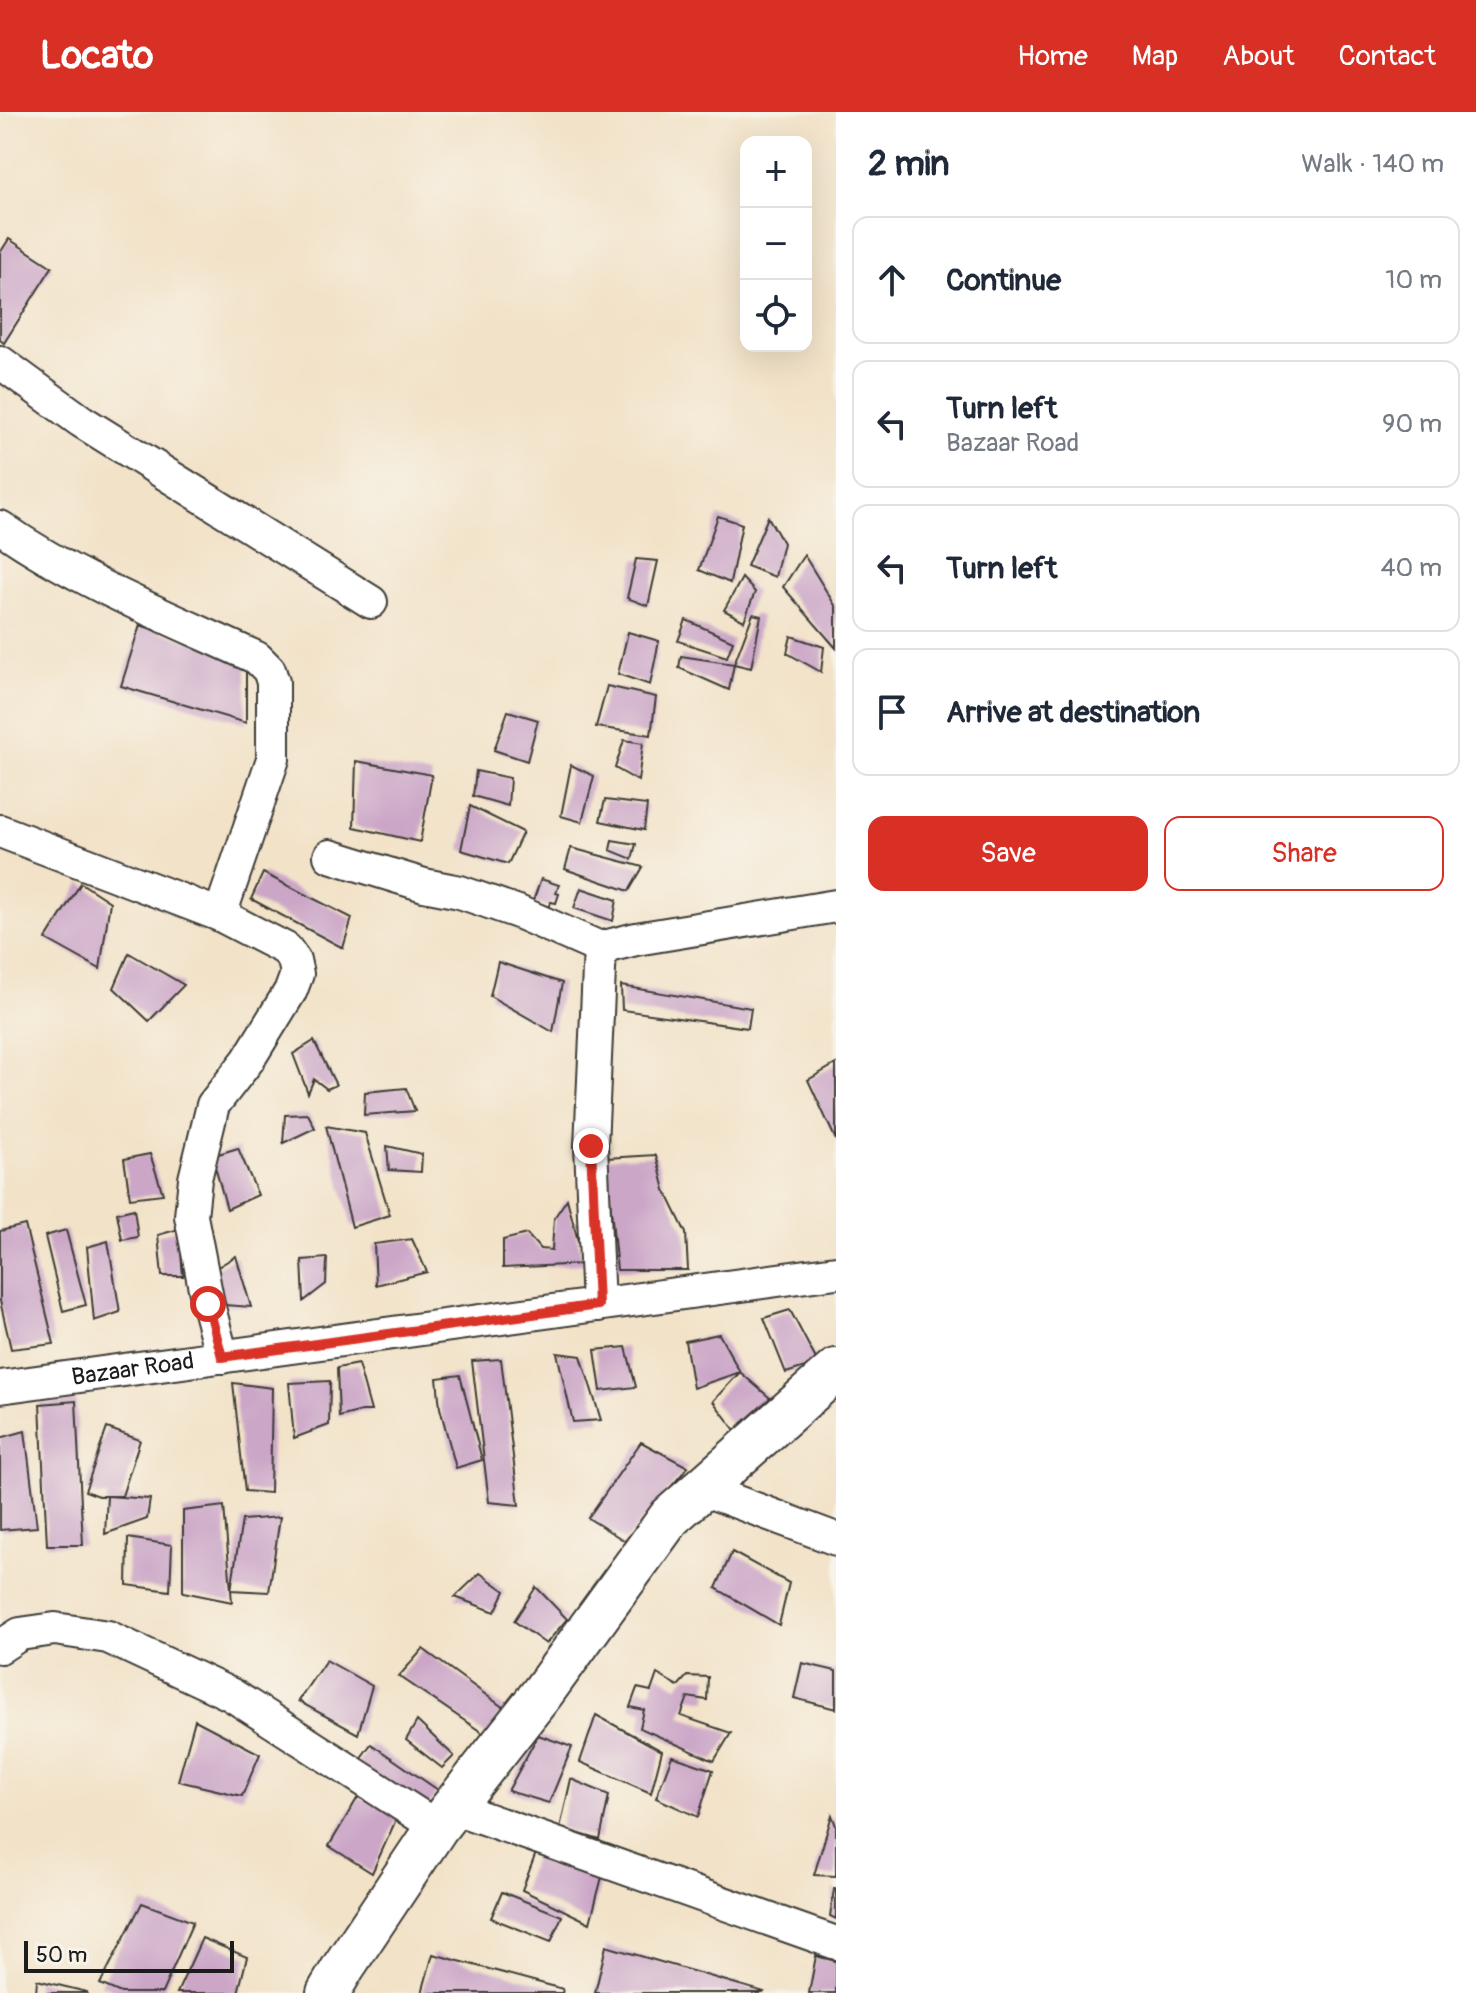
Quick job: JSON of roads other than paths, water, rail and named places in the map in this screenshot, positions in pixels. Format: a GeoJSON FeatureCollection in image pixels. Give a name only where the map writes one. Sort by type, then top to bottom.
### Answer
{"type":"FeatureCollection","features":[{"type":"Feature","properties":{"kind":"main road"},"geometry":{"type":"LineString","coordinates":[[328,1993],[445,1817],[543,1692],[670,1517],[836,1370]]}},
{"type":"Feature","properties":{"kind":"street"},"geometry":{"type":"LineString","coordinates":[[0,362],[81,421],[371,602]]}},
{"type":"Feature","properties":{"kind":"street"},"geometry":{"type":"LineString","coordinates":[[0,527],[116,594],[257,658],[269,670],[273,682],[273,759],[220,915]]}},
{"type":"Feature","properties":{"kind":"street"},"geometry":{"type":"LineString","coordinates":[[0,831],[220,915],[286,949],[294,960],[297,974],[291,990],[248,1060],[213,1105],[195,1179],[191,1216],[222,1357]]}},
{"type":"Feature","properties":{"kind":"street"},"geometry":{"type":"LineString","coordinates":[[330,856],[489,902],[600,948],[636,939],[836,906]]}},
{"type":"Feature","properties":{"kind":"street"},"geometry":{"type":"LineString","coordinates":[[598,1305],[591,1146],[600,948]]}},
{"type":"Feature","properties":{"kind":"street","name":"Bazaar Road"},"geometry":{"type":"LineString","coordinates":[[0,1387],[836,1272]]}},
{"type":"Feature","properties":{"kind":"street"},"geometry":{"type":"LineString","coordinates":[[702,1489],[836,1539]]}},
{"type":"Feature","properties":{"kind":"street"},"geometry":{"type":"LineString","coordinates":[[0,1647],[20,1634],[55,1629],[108,1637],[232,1695],[445,1817],[836,1943]]}}]}
